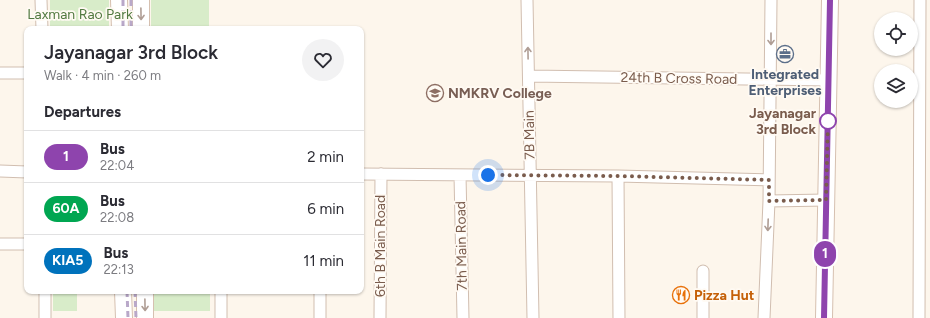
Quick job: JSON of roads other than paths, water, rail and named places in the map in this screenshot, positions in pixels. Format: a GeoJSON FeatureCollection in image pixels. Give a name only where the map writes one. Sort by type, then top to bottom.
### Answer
{"type":"FeatureCollection","features":[{"type":"Feature","properties":{"kind":"main road"},"geometry":{"type":"LineString","coordinates":[[120,0],[120,26]]}},
{"type":"Feature","properties":{"kind":"main road"},"geometry":{"type":"LineString","coordinates":[[141,0],[141,26]]}},
{"type":"Feature","properties":{"kind":"main road"},"geometry":{"type":"LineString","coordinates":[[824,318],[830,0]]}},
{"type":"Feature","properties":{"kind":"main road"},"geometry":{"type":"LineString","coordinates":[[123,294],[124,318]]}},
{"type":"Feature","properties":{"kind":"main road"},"geometry":{"type":"LineString","coordinates":[[145,294],[145,318]]}},
{"type":"Feature","properties":{"kind":"street"},"geometry":{"type":"LineString","coordinates":[[41,0],[42,26]]}},
{"type":"Feature","properties":{"kind":"street","name":"7B Main"},"geometry":{"type":"LineString","coordinates":[[527,0],[533,318]]}},
{"type":"Feature","properties":{"kind":"street"},"geometry":{"type":"LineString","coordinates":[[764,318],[769,201],[771,0]]}},
{"type":"Feature","properties":{"kind":"street"},"geometry":{"type":"LineString","coordinates":[[919,318],[920,0]]}},
{"type":"Feature","properties":{"kind":"street"},"geometry":{"type":"LineString","coordinates":[[0,73],[24,73]]}},
{"type":"Feature","properties":{"kind":"street","name":"24th B Cross Road"},"geometry":{"type":"LineString","coordinates":[[529,76],[828,80]]}},
{"type":"Feature","properties":{"kind":"street"},"geometry":{"type":"LineString","coordinates":[[0,171],[24,172]]}},
{"type":"Feature","properties":{"kind":"street"},"geometry":{"type":"LineString","coordinates":[[364,174],[618,176],[769,180]]}},
{"type":"Feature","properties":{"kind":"street","name":"6th B Main Road"},"geometry":{"type":"LineString","coordinates":[[380,318],[381,174]]}},
{"type":"Feature","properties":{"kind":"street","name":"7th Main Road"},"geometry":{"type":"LineString","coordinates":[[460,175],[463,318]]}},
{"type":"Feature","properties":{"kind":"street"},"geometry":{"type":"LineString","coordinates":[[618,176],[619,318]]}},
{"type":"Feature","properties":{"kind":"street"},"geometry":{"type":"LineString","coordinates":[[769,201],[826,200]]}},
{"type":"Feature","properties":{"kind":"street"},"geometry":{"type":"LineString","coordinates":[[0,244],[24,244]]}},
{"type":"Feature","properties":{"kind":"street"},"geometry":{"type":"LineString","coordinates":[[703,271],[703,318]]}},
{"type":"Feature","properties":{"kind":"street"},"geometry":{"type":"LineString","coordinates":[[45,294],[45,318]]}},
{"type":"Feature","properties":{"kind":"street"},"geometry":{"type":"LineString","coordinates":[[221,294],[221,318]]}},
{"type":"Feature","properties":{"kind":"street"},"geometry":{"type":"LineString","coordinates":[[320,294],[320,318]]}},
{"type":"Feature","properties":{"kind":"railway"},"geometry":{"type":"LineString","coordinates":[[123,0],[123,26]]}},
{"type":"Feature","properties":{"kind":"railway"},"geometry":{"type":"LineString","coordinates":[[131,0],[131,26]]}},
{"type":"Feature","properties":{"kind":"railway"},"geometry":{"type":"LineString","coordinates":[[127,294],[128,318]]}},
{"type":"Feature","properties":{"kind":"railway"},"geometry":{"type":"LineString","coordinates":[[135,294],[136,318]]}},
{"type":"Feature","properties":{"kind":"place","name":"Integrated Enterprises"},"geometry":{"type":"Point","coordinates":[785,54]}},
{"type":"Feature","properties":{"kind":"place","name":"NMKRV College"},"geometry":{"type":"Point","coordinates":[435,93]}},
{"type":"Feature","properties":{"kind":"place","name":"Jayanagar 3rd Block"},"geometry":{"type":"Point","coordinates":[828,121]}},
{"type":"Feature","properties":{"kind":"place","name":"Pizza Hut"},"geometry":{"type":"Point","coordinates":[681,295]}},
{"type":"Feature","properties":{"kind":"park label","name":"Laxman Rao Park"},"geometry":{"type":"Point","coordinates":[80,14]}}]}
